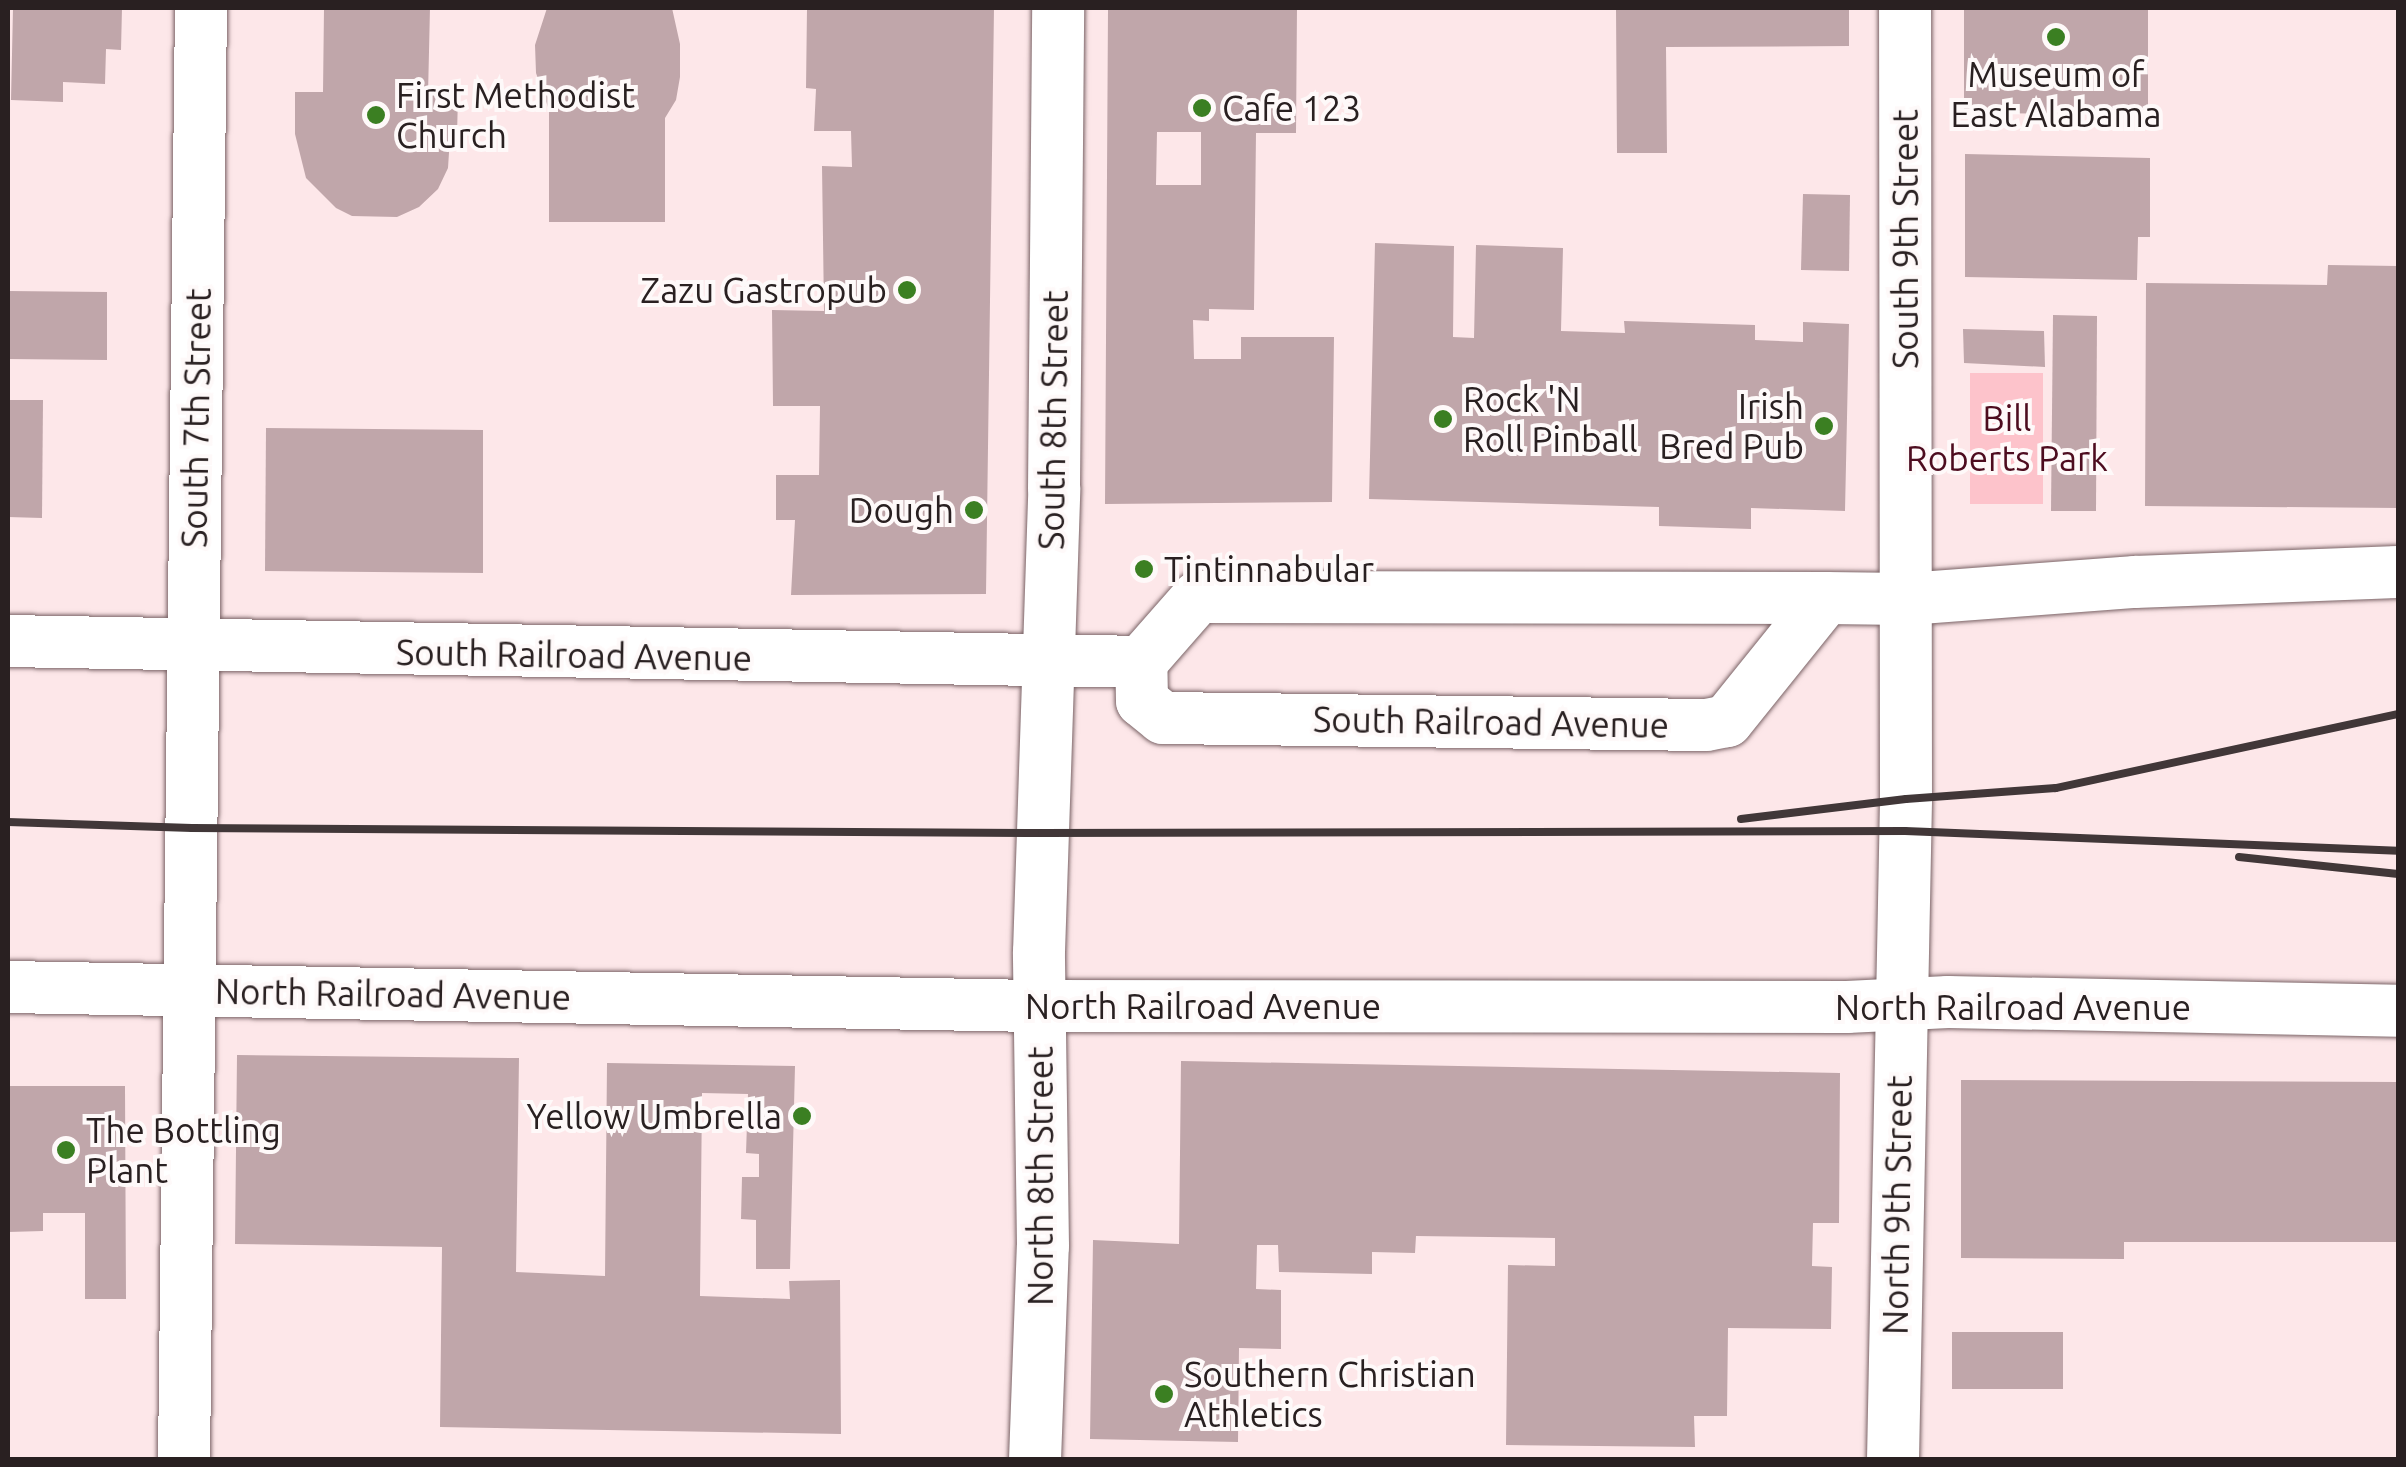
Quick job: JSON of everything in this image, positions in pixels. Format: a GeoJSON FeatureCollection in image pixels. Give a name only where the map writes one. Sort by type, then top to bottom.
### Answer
{"type":"FeatureCollection","features":[{"type":"Feature","properties":{"kind":"street","name":"South 7th Street"},"geometry":{"type":"LineString","coordinates":[[184,1460],[186,990],[192,828],[201,8]]}},
{"type":"Feature","properties":{"kind":"street","name":"South 8th Street"},"geometry":{"type":"LineString","coordinates":[[1042,833],[1054,488],[1058,8]]}},
{"type":"Feature","properties":{"kind":"street","name":"South 9th Street"},"geometry":{"type":"LineString","coordinates":[[1905,8],[1905,831]]}},
{"type":"Feature","properties":{"kind":"street"},"geometry":{"type":"LineString","coordinates":[[1141,662],[1198,597],[1907,599],[2135,582],[2398,572]]}},
{"type":"Feature","properties":{"kind":"street","name":"South Railroad Avenue"},"geometry":{"type":"LineString","coordinates":[[8,641],[1046,664],[1141,662],[1142,701],[1163,718],[1706,726],[1727,721],[1826,598]]}},
{"type":"Feature","properties":{"kind":"street","name":"North 9th Street"},"geometry":{"type":"LineString","coordinates":[[1893,1460],[1905,831]]}},
{"type":"Feature","properties":{"kind":"street","name":"North 8th Street"},"geometry":{"type":"LineString","coordinates":[[1035,1460],[1043,1246],[1038,1006],[1042,833]]}},
{"type":"Feature","properties":{"kind":"street","name":"North Railroad Avenue"},"geometry":{"type":"LineString","coordinates":[[8,988],[1038,1006],[1900,1003],[2398,1011]]}},
{"type":"Feature","properties":{"kind":"green space","name":"Bill Roberts Park"},"geometry":{"type":"Polygon","coordinates":[[[1970,373],[2043,373],[2043,504],[1970,504],[1970,373]]]}},
{"type":"Feature","properties":{"kind":"building"},"geometry":{"type":"Polygon","coordinates":[[[13,8],[122,8],[121,50],[106,49],[105,84],[63,82],[63,102],[11,100],[13,8]]]}},
{"type":"Feature","properties":{"kind":"building","name":"First Methodist Church"},"geometry":{"type":"Polygon","coordinates":[[[324,8],[430,8],[428,95],[458,95],[457,136],[450,137],[448,168],[438,189],[419,207],[397,217],[352,216],[336,208],[306,178],[295,134],[295,92],[323,92],[324,8]]]}},
{"type":"Feature","properties":{"kind":"building"},"geometry":{"type":"Polygon","coordinates":[[[547,8],[672,8],[680,44],[680,77],[676,100],[665,118],[665,222],[549,222],[549,110],[536,73],[535,45],[547,8]]]}},
{"type":"Feature","properties":{"kind":"building"},"geometry":{"type":"Polygon","coordinates":[[[807,8],[994,8],[986,594],[791,595],[795,520],[776,520],[776,475],[819,475],[820,406],[773,406],[772,310],[824,311],[822,166],[852,167],[851,131],[814,131],[816,89],[806,88],[807,8]]]}},
{"type":"Feature","properties":{"kind":"building"},"geometry":{"type":"Polygon","coordinates":[[[1108,8],[1297,8],[1296,133],[1256,133],[1254,310],[1209,309],[1209,321],[1193,320],[1194,359],[1241,359],[1241,337],[1334,337],[1332,502],[1105,504],[1108,8]],[[1157,132],[1156,185],[1201,185],[1201,132],[1157,132]]]}},
{"type":"Feature","properties":{"kind":"building"},"geometry":{"type":"Polygon","coordinates":[[[1616,8],[1849,8],[1849,46],[1666,47],[1667,153],[1617,153],[1616,8]]]}},
{"type":"Feature","properties":{"kind":"building"},"geometry":{"type":"Polygon","coordinates":[[[1964,8],[2148,8],[2148,114],[1964,113],[1964,8]]]}},
{"type":"Feature","properties":{"kind":"building"},"geometry":{"type":"Polygon","coordinates":[[[1965,154],[2150,158],[2150,237],[2138,237],[2137,280],[1965,277],[1965,154]]]}},
{"type":"Feature","properties":{"kind":"building"},"geometry":{"type":"Polygon","coordinates":[[[1803,194],[1850,195],[1849,271],[1801,270],[1803,194]]]}},
{"type":"Feature","properties":{"kind":"building"},"geometry":{"type":"Polygon","coordinates":[[[1375,243],[1454,246],[1453,337],[1474,338],[1476,245],[1563,248],[1561,331],[1625,333],[1624,321],[1755,325],[1755,340],[1803,342],[1803,322],[1849,324],[1845,511],[1751,508],[1751,529],[1659,526],[1659,507],[1369,499],[1375,243]]]}},
{"type":"Feature","properties":{"kind":"building"},"geometry":{"type":"Polygon","coordinates":[[[2328,265],[2398,266],[2398,508],[2145,506],[2146,283],[2327,285],[2328,265]]]}},
{"type":"Feature","properties":{"kind":"building"},"geometry":{"type":"Polygon","coordinates":[[[8,291],[107,292],[107,360],[8,359],[8,291]]]}},
{"type":"Feature","properties":{"kind":"building"},"geometry":{"type":"Polygon","coordinates":[[[2053,315],[2097,316],[2096,511],[2051,511],[2053,315]]]}},
{"type":"Feature","properties":{"kind":"building"},"geometry":{"type":"Polygon","coordinates":[[[1963,329],[2044,331],[2045,367],[1964,363],[1963,329]]]}},
{"type":"Feature","properties":{"kind":"building"},"geometry":{"type":"Polygon","coordinates":[[[8,400],[43,400],[42,518],[8,517],[8,400]]]}},
{"type":"Feature","properties":{"kind":"building"},"geometry":{"type":"Polygon","coordinates":[[[266,428],[483,430],[483,573],[265,571],[266,428]]]}},
{"type":"Feature","properties":{"kind":"building"},"geometry":{"type":"Polygon","coordinates":[[[237,1055],[519,1058],[516,1272],[605,1276],[607,1063],[795,1066],[790,1269],[756,1269],[756,1220],[741,1219],[742,1177],[759,1177],[759,1154],[746,1153],[748,1094],[702,1093],[700,1296],[790,1299],[789,1281],[840,1280],[841,1434],[440,1427],[442,1247],[235,1244],[237,1055]]]}},
{"type":"Feature","properties":{"kind":"building"},"geometry":{"type":"Polygon","coordinates":[[[1181,1061],[1840,1073],[1839,1223],[1813,1223],[1812,1266],[1832,1267],[1831,1329],[1728,1328],[1727,1416],[1694,1416],[1695,1447],[1506,1445],[1508,1265],[1555,1266],[1555,1238],[1416,1236],[1415,1253],[1372,1252],[1372,1274],[1279,1272],[1278,1245],[1257,1245],[1256,1289],[1281,1290],[1281,1349],[1239,1348],[1238,1442],[1090,1439],[1093,1240],[1179,1244],[1181,1061]]]}},
{"type":"Feature","properties":{"kind":"building"},"geometry":{"type":"Polygon","coordinates":[[[1961,1080],[2398,1082],[2398,1242],[2124,1242],[2124,1259],[1961,1258],[1961,1080]]]}},
{"type":"Feature","properties":{"kind":"building","name":"The Bottling Plant"},"geometry":{"type":"Polygon","coordinates":[[[8,1086],[125,1086],[126,1299],[85,1299],[85,1213],[43,1213],[43,1231],[8,1232],[8,1086]]]}},
{"type":"Feature","properties":{"kind":"building"},"geometry":{"type":"Polygon","coordinates":[[[1952,1332],[2063,1332],[2063,1389],[1952,1389],[1952,1332]]]}},
{"type":"Feature","properties":{"kind":"railway"},"geometry":{"type":"LineString","coordinates":[[1741,819],[1906,799],[2056,788],[2398,714]]}},
{"type":"Feature","properties":{"kind":"railway"},"geometry":{"type":"LineString","coordinates":[[8,822],[192,828],[1042,833],[1905,831],[2398,851]]}},
{"type":"Feature","properties":{"kind":"railway"},"geometry":{"type":"LineString","coordinates":[[2239,857],[2398,874]]}},
{"type":"Feature","properties":{"kind":"place","name":"Museum of East Alabama"},"geometry":{"type":"Point","coordinates":[2056,37]}},
{"type":"Feature","properties":{"kind":"place","name":"Cafe 123"},"geometry":{"type":"Point","coordinates":[1202,108]}},
{"type":"Feature","properties":{"kind":"place","name":"First Methodist Church"},"geometry":{"type":"Point","coordinates":[376,115]}},
{"type":"Feature","properties":{"kind":"place","name":"Zazu Gastropub"},"geometry":{"type":"Point","coordinates":[907,290]}},
{"type":"Feature","properties":{"kind":"place","name":"Rock 'N Roll Pinball"},"geometry":{"type":"Point","coordinates":[1443,419]}},
{"type":"Feature","properties":{"kind":"place","name":"Irish Bred Pub"},"geometry":{"type":"Point","coordinates":[1824,426]}},
{"type":"Feature","properties":{"kind":"place","name":"Dough"},"geometry":{"type":"Point","coordinates":[974,510]}},
{"type":"Feature","properties":{"kind":"place","name":"Tintinnabular"},"geometry":{"type":"Point","coordinates":[1144,569]}},
{"type":"Feature","properties":{"kind":"place","name":"Yellow Umbrella"},"geometry":{"type":"Point","coordinates":[802,1116]}},
{"type":"Feature","properties":{"kind":"place","name":"The Bottling Plant"},"geometry":{"type":"Point","coordinates":[66,1150]}},
{"type":"Feature","properties":{"kind":"place","name":"Southern Christian Athletics"},"geometry":{"type":"Point","coordinates":[1164,1394]}}]}
